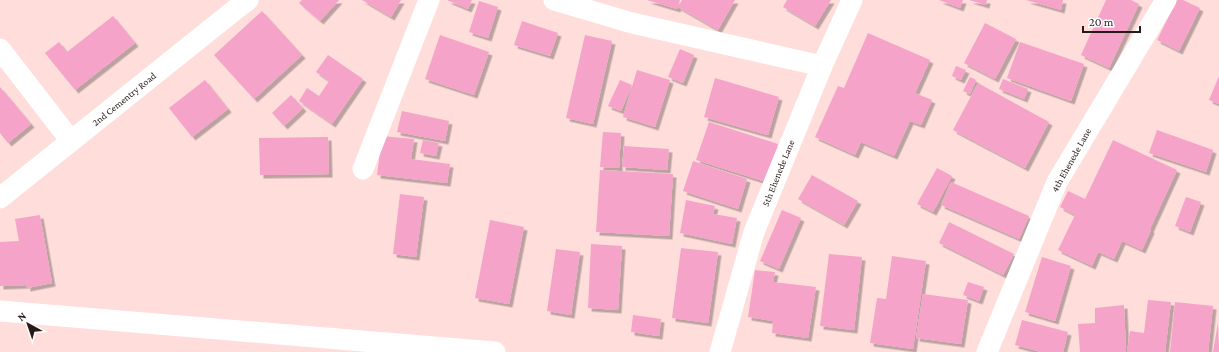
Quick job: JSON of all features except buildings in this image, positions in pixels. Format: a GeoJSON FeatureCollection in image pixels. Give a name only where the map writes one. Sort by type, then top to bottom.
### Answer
{"type":"FeatureCollection","features":[{"type":"Feature","properties":{"kind":"street"},"geometry":{"type":"LineString","coordinates":[[363,169],[429,0]]}},
{"type":"Feature","properties":{"kind":"street"},"geometry":{"type":"LineString","coordinates":[[554,0],[632,23],[822,66]]}},
{"type":"Feature","properties":{"kind":"street","name":"5th Ehenede Lane"},"geometry":{"type":"LineString","coordinates":[[720,352],[754,232],[822,66],[852,0]]}},
{"type":"Feature","properties":{"kind":"street","name":"4th Ehenede Lane"},"geometry":{"type":"LineString","coordinates":[[987,352],[1057,182],[1166,0]]}},
{"type":"Feature","properties":{"kind":"street","name":"2nd Cementry Road"},"geometry":{"type":"LineString","coordinates":[[0,198],[238,3]]}},
{"type":"Feature","properties":{"kind":"street"},"geometry":{"type":"LineString","coordinates":[[0,49],[71,141]]}},
{"type":"Feature","properties":{"kind":"street"},"geometry":{"type":"LineString","coordinates":[[0,311],[495,352]]}}]}
